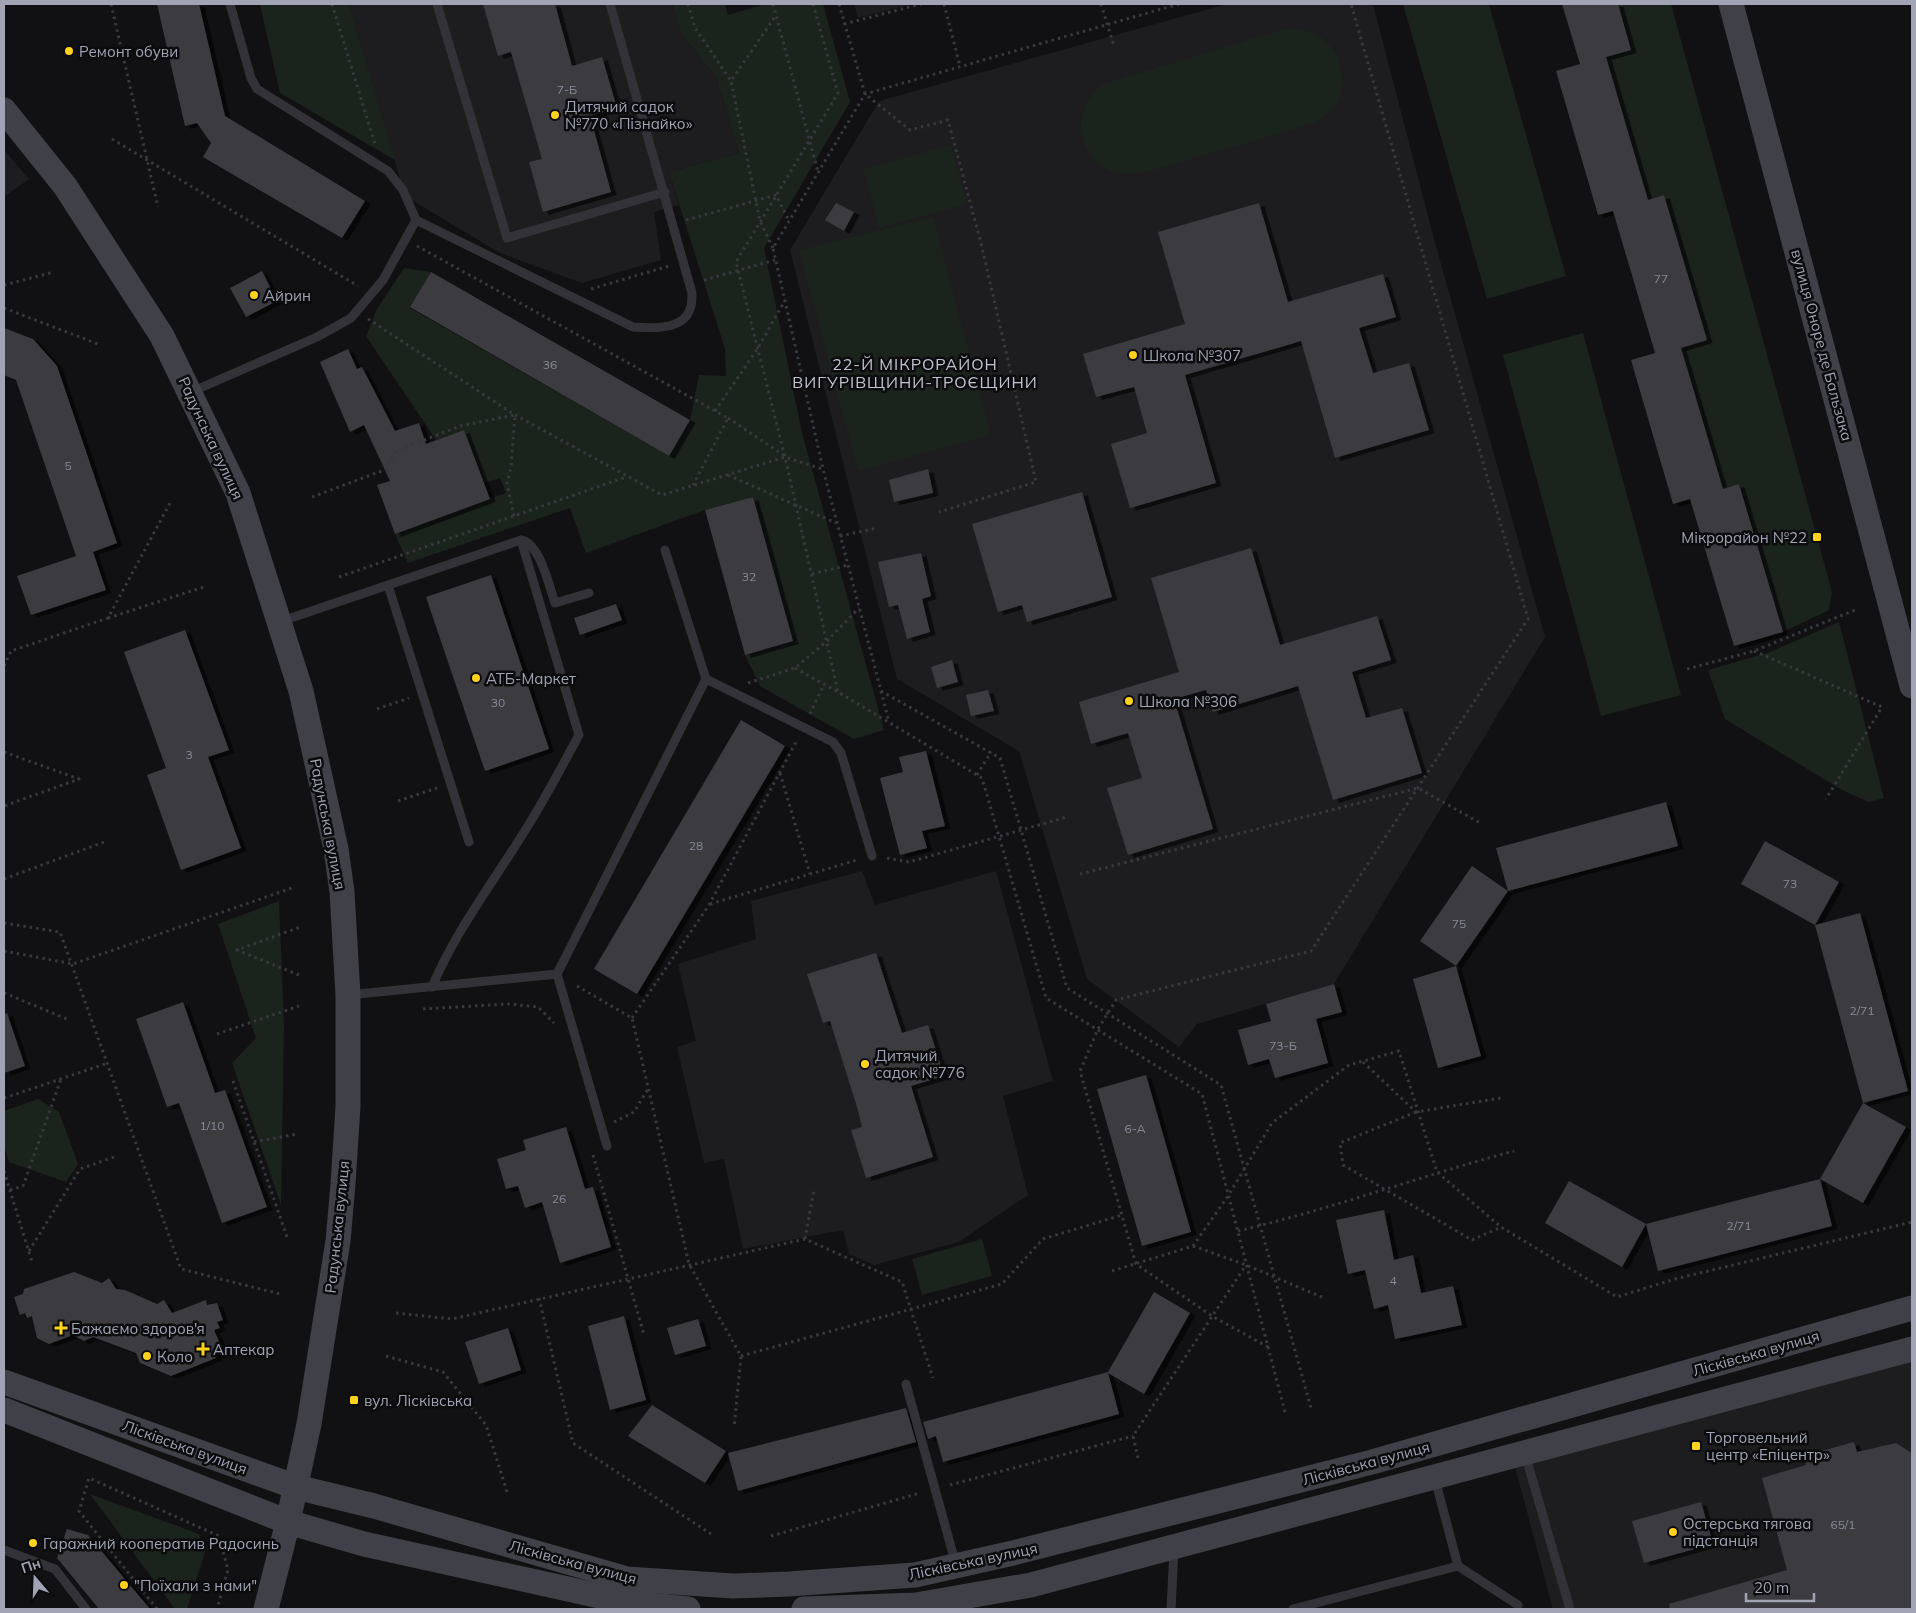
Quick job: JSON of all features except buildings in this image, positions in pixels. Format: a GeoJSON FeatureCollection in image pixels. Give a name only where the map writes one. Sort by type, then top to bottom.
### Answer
{"type":"FeatureCollection","features":[{"type":"Feature","properties":{"kind":"street","name":"вулиця Оноре де Бальзака"},"geometry":{"type":"LineString","coordinates":[[1731,4],[1912,686]]}},
{"type":"Feature","properties":{"kind":"street","name":"Радунська вулиця"},"geometry":{"type":"LineString","coordinates":[[4,110],[66,186],[162,336],[238,493],[301,691],[336,849],[342,892],[348,995],[348,1106],[338,1242],[309,1424],[288,1522],[266,1609]]}},
{"type":"Feature","properties":{"kind":"street","name":"Лісківська вулиця"},"geometry":{"type":"LineString","coordinates":[[4,1382],[296,1487],[374,1506],[627,1579],[733,1586],[789,1584],[914,1575],[956,1566],[1372,1462],[1912,1308]]}},
{"type":"Feature","properties":{"kind":"street","name":"Лісківська вулиця"},"geometry":{"type":"LineString","coordinates":[[820,1609],[916,1605],[1031,1585],[1524,1451],[1912,1349]]}},
{"type":"Feature","properties":{"kind":"street","name":"Лісківська вулиця"},"geometry":{"type":"LineString","coordinates":[[4,1410],[288,1522],[364,1544],[631,1604],[688,1609]]}},
{"type":"Feature","properties":{"kind":"lane"},"geometry":{"type":"LineString","coordinates":[[230,4],[251,78],[257,88],[382,167],[398,183],[416,220],[633,327],[656,328],[678,323],[690,311],[692,294],[674,224],[610,4]]}},
{"type":"Feature","properties":{"kind":"lane"},"geometry":{"type":"LineString","coordinates":[[437,4],[507,238],[664,192]]}},
{"type":"Feature","properties":{"kind":"lane"},"geometry":{"type":"LineString","coordinates":[[190,393],[317,338],[351,318],[383,280],[416,220]]}},
{"type":"Feature","properties":{"kind":"lane"},"geometry":{"type":"LineString","coordinates":[[279,622],[521,540],[528,542],[537,551],[555,603],[588,593]]}},
{"type":"Feature","properties":{"kind":"lane"},"geometry":{"type":"LineString","coordinates":[[432,987],[443,960],[466,920],[527,828],[579,735],[521,540]]}},
{"type":"Feature","properties":{"kind":"lane"},"geometry":{"type":"LineString","coordinates":[[607,1146],[557,974],[706,678],[665,550]]}},
{"type":"Feature","properties":{"kind":"lane"},"geometry":{"type":"LineString","coordinates":[[388,585],[469,842]]}},
{"type":"Feature","properties":{"kind":"lane"},"geometry":{"type":"LineString","coordinates":[[706,678],[833,742],[841,753],[872,856]]}},
{"type":"Feature","properties":{"kind":"lane"},"geometry":{"type":"LineString","coordinates":[[348,995],[557,974]]}},
{"type":"Feature","properties":{"kind":"lane"},"geometry":{"type":"LineString","coordinates":[[906,1384],[956,1566]]}},
{"type":"Feature","properties":{"kind":"lane"},"geometry":{"type":"LineString","coordinates":[[1524,1451],[1570,1609]]}},
{"type":"Feature","properties":{"kind":"lane"},"geometry":{"type":"LineString","coordinates":[[1434,1476],[1458,1566],[1518,1605]]}},
{"type":"Feature","properties":{"kind":"lane"},"geometry":{"type":"LineString","coordinates":[[1171,1609],[1175,1546]]}},
{"type":"Feature","properties":{"kind":"lane"},"geometry":{"type":"LineString","coordinates":[[4,1550],[55,1569],[86,1609]]}},
{"type":"Feature","properties":{"kind":"lane"},"geometry":{"type":"LineString","coordinates":[[1293,1609],[1458,1566]]}},
{"type":"Feature","properties":{"kind":"path"},"geometry":{"type":"LineString","coordinates":[[112,4],[158,207]]}},
{"type":"Feature","properties":{"kind":"path"},"geometry":{"type":"LineString","coordinates":[[332,4],[382,167]]}},
{"type":"Feature","properties":{"kind":"path"},"geometry":{"type":"LineString","coordinates":[[688,4],[695,28],[731,81],[760,221],[773,248],[823,469],[889,722]]}},
{"type":"Feature","properties":{"kind":"path"},"geometry":{"type":"LineString","coordinates":[[773,4],[818,172]]}},
{"type":"Feature","properties":{"kind":"path"},"geometry":{"type":"LineString","coordinates":[[813,4],[838,93],[736,262],[786,456],[838,692]]}},
{"type":"Feature","properties":{"kind":"path"},"geometry":{"type":"LineString","coordinates":[[839,4],[865,94],[910,130],[948,120],[981,243],[1036,482],[939,512]]}},
{"type":"Feature","properties":{"kind":"path"},"geometry":{"type":"LineString","coordinates":[[844,24],[921,4]]}},
{"type":"Feature","properties":{"kind":"path"},"geometry":{"type":"LineString","coordinates":[[944,4],[960,66]]}},
{"type":"Feature","properties":{"kind":"path"},"geometry":{"type":"LineString","coordinates":[[1101,4],[1114,46]]}},
{"type":"Feature","properties":{"kind":"path"},"geometry":{"type":"LineString","coordinates":[[773,248],[865,94],[1179,4]]}},
{"type":"Feature","properties":{"kind":"path"},"geometry":{"type":"LineString","coordinates":[[1268,1347],[1212,1316],[1136,1264],[1080,1071],[1098,1029],[1116,1000],[1311,951],[1528,619],[1351,4]]}},
{"type":"Feature","properties":{"kind":"path"},"geometry":{"type":"LineString","coordinates":[[731,81],[776,15]]}},
{"type":"Feature","properties":{"kind":"path"},"geometry":{"type":"LineString","coordinates":[[112,139],[371,294]]}},
{"type":"Feature","properties":{"kind":"path"},"geometry":{"type":"LineString","coordinates":[[674,224],[776,195]]}},
{"type":"Feature","properties":{"kind":"path"},"geometry":{"type":"LineString","coordinates":[[776,195],[789,220]]}},
{"type":"Feature","properties":{"kind":"path"},"geometry":{"type":"LineString","coordinates":[[405,240],[728,418],[786,456],[823,469]]}},
{"type":"Feature","properties":{"kind":"path"},"geometry":{"type":"LineString","coordinates":[[690,283],[775,260]]}},
{"type":"Feature","properties":{"kind":"path"},"geometry":{"type":"LineString","coordinates":[[570,296],[684,262]]}},
{"type":"Feature","properties":{"kind":"path"},"geometry":{"type":"LineString","coordinates":[[4,285],[54,272]]}},
{"type":"Feature","properties":{"kind":"path"},"geometry":{"type":"LineString","coordinates":[[715,411],[758,348],[785,301]]}},
{"type":"Feature","properties":{"kind":"path"},"geometry":{"type":"LineString","coordinates":[[4,308],[98,344]]}},
{"type":"Feature","properties":{"kind":"path"},"geometry":{"type":"LineString","coordinates":[[357,311],[515,414],[662,495],[786,456]]}},
{"type":"Feature","properties":{"kind":"path"},"geometry":{"type":"LineString","coordinates":[[312,497],[387,469],[396,451],[460,426],[515,414]]}},
{"type":"Feature","properties":{"kind":"path"},"geometry":{"type":"LineString","coordinates":[[514,516],[507,483],[511,467],[515,414]]}},
{"type":"Feature","properties":{"kind":"path"},"geometry":{"type":"LineString","coordinates":[[692,486],[728,418]]}},
{"type":"Feature","properties":{"kind":"path"},"geometry":{"type":"LineString","coordinates":[[727,475],[837,523]]}},
{"type":"Feature","properties":{"kind":"path"},"geometry":{"type":"LineString","coordinates":[[339,577],[627,476]]}},
{"type":"Feature","properties":{"kind":"path"},"geometry":{"type":"LineString","coordinates":[[108,618],[170,503]]}},
{"type":"Feature","properties":{"kind":"path"},"geometry":{"type":"LineString","coordinates":[[840,536],[877,528]]}},
{"type":"Feature","properties":{"kind":"path"},"geometry":{"type":"LineString","coordinates":[[812,574],[848,565]]}},
{"type":"Feature","properties":{"kind":"path"},"geometry":{"type":"LineString","coordinates":[[4,666],[11,651],[207,586]]}},
{"type":"Feature","properties":{"kind":"path"},"geometry":{"type":"LineString","coordinates":[[728,689],[795,668],[827,641],[859,608]]}},
{"type":"Feature","properties":{"kind":"path"},"geometry":{"type":"LineString","coordinates":[[1688,669],[1754,651],[1855,610]]}},
{"type":"Feature","properties":{"kind":"path"},"geometry":{"type":"LineString","coordinates":[[1754,651],[1882,708],[1826,799]]}},
{"type":"Feature","properties":{"kind":"path"},"geometry":{"type":"LineString","coordinates":[[795,668],[982,778],[1046,998],[1202,1094],[1286,1416]]}},
{"type":"Feature","properties":{"kind":"path"},"geometry":{"type":"LineString","coordinates":[[632,1018],[709,905],[804,728],[824,684]]}},
{"type":"Feature","properties":{"kind":"path"},"geometry":{"type":"LineString","coordinates":[[881,691],[1000,758],[1067,988],[1221,1085],[1311,1408]]}},
{"type":"Feature","properties":{"kind":"path"},"geometry":{"type":"LineString","coordinates":[[376,709],[422,694]]}},
{"type":"Feature","properties":{"kind":"path"},"geometry":{"type":"LineString","coordinates":[[4,752],[79,779],[4,806]]}},
{"type":"Feature","properties":{"kind":"path"},"geometry":{"type":"LineString","coordinates":[[977,775],[991,752]]}},
{"type":"Feature","properties":{"kind":"path"},"geometry":{"type":"LineString","coordinates":[[780,772],[810,874]]}},
{"type":"Feature","properties":{"kind":"path"},"geometry":{"type":"LineString","coordinates":[[398,801],[450,783]]}},
{"type":"Feature","properties":{"kind":"path"},"geometry":{"type":"LineString","coordinates":[[1080,874],[1418,788],[1482,824]]}},
{"type":"Feature","properties":{"kind":"path"},"geometry":{"type":"LineString","coordinates":[[4,879],[104,842]]}},
{"type":"Feature","properties":{"kind":"path"},"geometry":{"type":"LineString","coordinates":[[4,950],[73,964],[292,888]]}},
{"type":"Feature","properties":{"kind":"path"},"geometry":{"type":"LineString","coordinates":[[4,922],[60,932],[181,1269],[280,1294]]}},
{"type":"Feature","properties":{"kind":"path"},"geometry":{"type":"LineString","coordinates":[[299,975],[237,950],[300,927]]}},
{"type":"Feature","properties":{"kind":"path"},"geometry":{"type":"LineString","coordinates":[[557,974],[632,1018],[689,1264],[740,1356],[734,1428]]}},
{"type":"Feature","properties":{"kind":"path"},"geometry":{"type":"LineString","coordinates":[[4,994],[67,1019]]}},
{"type":"Feature","properties":{"kind":"path"},"geometry":{"type":"LineString","coordinates":[[424,1009],[508,1004],[538,1007],[558,1026]]}},
{"type":"Feature","properties":{"kind":"path"},"geometry":{"type":"LineString","coordinates":[[217,1034],[299,1006]]}},
{"type":"Feature","properties":{"kind":"path"},"geometry":{"type":"LineString","coordinates":[[1193,1246],[1228,1196],[1272,1123],[1349,1065],[1399,1051],[1416,1112],[1437,1172],[1501,1227],[1617,1297],[1675,1280],[1912,1222]]}},
{"type":"Feature","properties":{"kind":"path"},"geometry":{"type":"LineString","coordinates":[[1363,1061],[1416,1112]]}},
{"type":"Feature","properties":{"kind":"path"},"geometry":{"type":"LineString","coordinates":[[4,1098],[108,1063]]}},
{"type":"Feature","properties":{"kind":"path"},"geometry":{"type":"LineString","coordinates":[[10,1190],[23,1186],[61,1079]]}},
{"type":"Feature","properties":{"kind":"path"},"geometry":{"type":"LineString","coordinates":[[233,1081],[287,1236]]}},
{"type":"Feature","properties":{"kind":"path"},"geometry":{"type":"LineString","coordinates":[[602,1128],[634,1112],[648,1088]]}},
{"type":"Feature","properties":{"kind":"path"},"geometry":{"type":"LineString","coordinates":[[1501,1227],[1472,1240],[1343,1165],[1340,1144],[1416,1112],[1502,1098]]}},
{"type":"Feature","properties":{"kind":"path"},"geometry":{"type":"LineString","coordinates":[[254,1142],[297,1134]]}},
{"type":"Feature","properties":{"kind":"path"},"geometry":{"type":"LineString","coordinates":[[1238,1231],[1387,1190],[1437,1172],[1514,1151]]}},
{"type":"Feature","properties":{"kind":"path"},"geometry":{"type":"LineString","coordinates":[[592,1152],[644,1335]]}},
{"type":"Feature","properties":{"kind":"path"},"geometry":{"type":"LineString","coordinates":[[29,1251],[80,1169],[117,1156]]}},
{"type":"Feature","properties":{"kind":"path"},"geometry":{"type":"LineString","coordinates":[[4,1171],[32,1262]]}},
{"type":"Feature","properties":{"kind":"path"},"geometry":{"type":"LineString","coordinates":[[805,1239],[814,1189]]}},
{"type":"Feature","properties":{"kind":"path"},"geometry":{"type":"LineString","coordinates":[[740,1356],[1002,1284],[1043,1239],[1122,1215]]}},
{"type":"Feature","properties":{"kind":"path"},"geometry":{"type":"LineString","coordinates":[[396,1313],[452,1318],[805,1239],[902,1282],[932,1378]]}},
{"type":"Feature","properties":{"kind":"path"},"geometry":{"type":"LineString","coordinates":[[1112,1271],[1193,1246],[1246,1265],[1324,1298]]}},
{"type":"Feature","properties":{"kind":"path"},"geometry":{"type":"LineString","coordinates":[[1138,1458],[1133,1436],[1246,1265]]}},
{"type":"Feature","properties":{"kind":"path"},"geometry":{"type":"LineString","coordinates":[[539,1298],[573,1443],[711,1534]]}},
{"type":"Feature","properties":{"kind":"path"},"geometry":{"type":"LineString","coordinates":[[386,1356],[443,1372],[486,1425],[508,1495]]}},
{"type":"Feature","properties":{"kind":"path"},"geometry":{"type":"LineString","coordinates":[[157,1609],[79,1511],[89,1478],[219,1536],[228,1570],[217,1609]]}},
{"type":"Feature","properties":{"kind":"shaded area"},"geometry":{"type":"Polygon","coordinates":[[[260,4],[349,4],[395,160],[280,93],[260,4]]]}},
{"type":"Feature","properties":{"kind":"shaded area","name":"Дитячий садок №770 «Пізнайко»"},"geometry":{"type":"Polygon","coordinates":[[[349,4],[672,4],[681,34],[716,77],[739,153],[669,172],[679,205],[654,212],[661,260],[582,283],[500,253],[405,196],[349,4]]]}},
{"type":"Feature","properties":{"kind":"shaded area"},"geometry":{"type":"Polygon","coordinates":[[[672,4],[725,4],[728,15],[765,4],[823,4],[850,102],[764,248],[802,433],[884,730],[854,739],[760,686],[745,655],[793,641],[753,497],[705,510],[586,553],[570,508],[408,563],[395,534],[506,493],[500,478],[484,483],[464,430],[436,440],[366,336],[377,309],[404,268],[431,272],[410,308],[669,456],[690,420],[699,375],[726,376],[725,349],[669,172],[739,153],[716,77],[681,34],[672,4]]]}},
{"type":"Feature","properties":{"kind":"shaded area"},"geometry":{"type":"Polygon","coordinates":[[[854,4],[912,4],[858,18],[854,4]]]}},
{"type":"Feature","properties":{"kind":"shaded area"},"geometry":{"type":"Polygon","coordinates":[[[1227,4],[1373,4],[1433,235],[1545,637],[1334,984],[1197,1024],[1179,1047],[1087,979],[1019,751],[897,679],[790,250],[879,101],[1227,4]]]}},
{"type":"Feature","properties":{"kind":"shaded area"},"geometry":{"type":"Polygon","coordinates":[[[1403,4],[1489,4],[1566,276],[1487,299],[1403,4]]]}},
{"type":"Feature","properties":{"kind":"shaded area"},"geometry":{"type":"Polygon","coordinates":[[[1618,4],[1671,4],[1832,592],[1829,610],[1783,632],[1740,484],[1723,489],[1681,348],[1707,340],[1664,195],[1648,200],[1606,57],[1631,49],[1618,4]]]}},
{"type":"Feature","properties":{"kind":"shaded area"},"geometry":{"type":"Polygon","coordinates":[[[1288,28],[1310,32],[1322,38],[1330,45],[1340,64],[1342,86],[1340,96],[1335,106],[1323,118],[1315,123],[1142,173],[1123,173],[1109,170],[1097,164],[1090,155],[1082,136],[1081,120],[1086,104],[1103,84],[1288,28]]]}},
{"type":"Feature","properties":{"kind":"shaded area"},"geometry":{"type":"Polygon","coordinates":[[[951,145],[967,204],[879,228],[863,169],[951,145]]]}},
{"type":"Feature","properties":{"kind":"shaded area"},"geometry":{"type":"Polygon","coordinates":[[[4,150],[29,179],[4,197],[4,150]]]}},
{"type":"Feature","properties":{"kind":"shaded area"},"geometry":{"type":"Polygon","coordinates":[[[933,217],[991,435],[858,471],[799,250],[933,217]]]}},
{"type":"Feature","properties":{"kind":"shaded area"},"geometry":{"type":"Polygon","coordinates":[[[1583,333],[1681,695],[1601,716],[1503,355],[1583,333]]]}},
{"type":"Feature","properties":{"kind":"shaded area"},"geometry":{"type":"Polygon","coordinates":[[[1839,622],[1884,798],[1869,802],[1842,790],[1725,719],[1708,670],[1770,652],[1839,622]]]}},
{"type":"Feature","properties":{"kind":"shaded area","name":"Дитячий садок №776"},"geometry":{"type":"Polygon","coordinates":[[[862,871],[875,905],[996,871],[1053,1081],[1003,1096],[1028,1195],[959,1242],[874,1265],[849,1254],[843,1230],[743,1249],[724,1159],[704,1163],[677,1047],[696,1041],[678,964],[756,939],[751,901],[862,871]]]}},
{"type":"Feature","properties":{"kind":"shaded area"},"geometry":{"type":"Polygon","coordinates":[[[279,901],[284,1026],[281,1205],[232,1063],[256,1038],[218,924],[279,901]]]}},
{"type":"Feature","properties":{"kind":"shaded area"},"geometry":{"type":"Polygon","coordinates":[[[38,1099],[59,1112],[78,1164],[66,1182],[9,1162],[4,1146],[4,1111],[38,1099]]]}},
{"type":"Feature","properties":{"kind":"shaded area"},"geometry":{"type":"Polygon","coordinates":[[[982,1239],[992,1276],[922,1295],[912,1259],[982,1239]]]}},
{"type":"Feature","properties":{"kind":"shaded area"},"geometry":{"type":"Polygon","coordinates":[[[1912,1361],[1912,1609],[1553,1609],[1515,1467],[1912,1361]]]}},
{"type":"Feature","properties":{"kind":"shaded area"},"geometry":{"type":"Polygon","coordinates":[[[90,1494],[199,1534],[205,1552],[187,1609],[175,1609],[90,1494]]]}},
{"type":"Feature","properties":{"kind":"place","name":"Ремонт обуви"},"geometry":{"type":"Point","coordinates":[69,51]}},
{"type":"Feature","properties":{"kind":"place","name":"Дитячий садок №770 «Пізнайко»"},"geometry":{"type":"Point","coordinates":[555,115]}},
{"type":"Feature","properties":{"kind":"place","name":"Айрин"},"geometry":{"type":"Point","coordinates":[254,295]}},
{"type":"Feature","properties":{"kind":"place","name":"Школа №307"},"geometry":{"type":"Point","coordinates":[1133,355]}},
{"type":"Feature","properties":{"kind":"place","name":"Мікрорайон №22"},"geometry":{"type":"Point","coordinates":[1817,537]}},
{"type":"Feature","properties":{"kind":"place","name":"АТБ-Маркет"},"geometry":{"type":"Point","coordinates":[476,678]}},
{"type":"Feature","properties":{"kind":"place","name":"Школа №306"},"geometry":{"type":"Point","coordinates":[1129,701]}},
{"type":"Feature","properties":{"kind":"place","name":"Дитячий садок №776"},"geometry":{"type":"Point","coordinates":[865,1064]}},
{"type":"Feature","properties":{"kind":"place","name":"Бажаємо здоров'я"},"geometry":{"type":"Point","coordinates":[61,1328]}},
{"type":"Feature","properties":{"kind":"place","name":"Аптекар"},"geometry":{"type":"Point","coordinates":[203,1349]}},
{"type":"Feature","properties":{"kind":"place","name":"Коло"},"geometry":{"type":"Point","coordinates":[147,1356]}},
{"type":"Feature","properties":{"kind":"place","name":"вул. Лісківська"},"geometry":{"type":"Point","coordinates":[354,1400]}},
{"type":"Feature","properties":{"kind":"place","name":"Торговельний центр «Епіцентр»"},"geometry":{"type":"Point","coordinates":[1696,1446]}},
{"type":"Feature","properties":{"kind":"place","name":"Остерська тягова пiдстанцiя"},"geometry":{"type":"Point","coordinates":[1673,1532]}},
{"type":"Feature","properties":{"kind":"place","name":"Гаражний кооператив Радосинь"},"geometry":{"type":"Point","coordinates":[33,1543]}},
{"type":"Feature","properties":{"kind":"place","name":"\"Поїхали з нами\""},"geometry":{"type":"Point","coordinates":[124,1585]}},
{"type":"Feature","properties":{"kind":"district","name":"22-Й МІКРОРАЙОН ВИГУРІВЩИНИ-ТРОЄЩИНИ"},"geometry":{"type":"Point","coordinates":[915,373]}}]}
